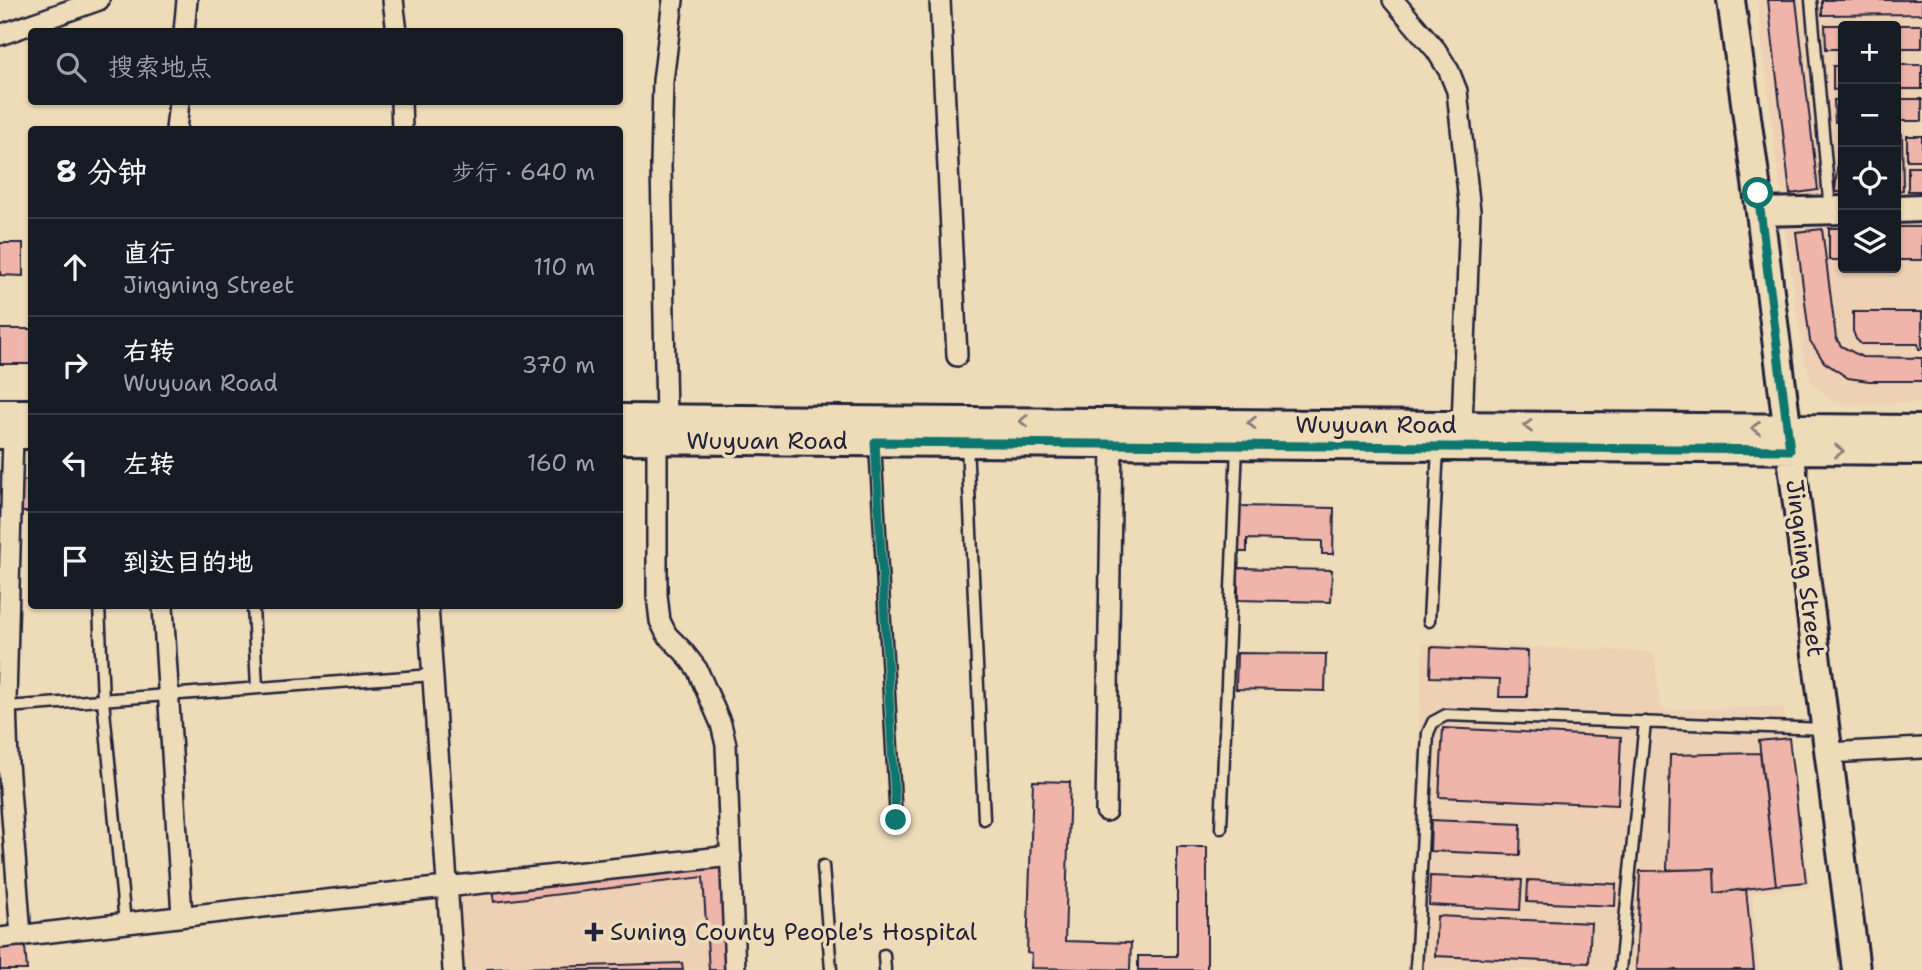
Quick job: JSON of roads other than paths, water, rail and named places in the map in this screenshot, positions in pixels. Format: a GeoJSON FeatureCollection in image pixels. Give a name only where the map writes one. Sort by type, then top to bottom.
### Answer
{"type":"FeatureCollection","features":[{"type":"Feature","properties":{"kind":"main road","name":"Jingning Street"},"geometry":{"type":"LineString","coordinates":[[1731,0],[1856,970]]}},
{"type":"Feature","properties":{"kind":"main road"},"geometry":{"type":"LineString","coordinates":[[1901,209],[1922,208]]}},
{"type":"Feature","properties":{"kind":"main road"},"geometry":{"type":"LineString","coordinates":[[1760,212],[1837,210]]}},
{"type":"Feature","properties":{"kind":"main road"},"geometry":{"type":"LineString","coordinates":[[11,430],[28,416]]}},
{"type":"Feature","properties":{"kind":"main road","name":"Wuyuan Road"},"geometry":{"type":"LineString","coordinates":[[623,419],[661,429],[875,442],[1438,447],[1789,439],[1922,429]]}},
{"type":"Feature","properties":{"kind":"main road","name":"Wuyuan Road"},"geometry":{"type":"LineString","coordinates":[[623,439],[661,429],[1462,425],[1789,439],[1922,451]]}},
{"type":"Feature","properties":{"kind":"street"},"geometry":{"type":"LineString","coordinates":[[0,35],[99,0]]}},
{"type":"Feature","properties":{"kind":"street"},"geometry":{"type":"LineString","coordinates":[[184,28],[187,0]]}},
{"type":"Feature","properties":{"kind":"street"},"geometry":{"type":"LineString","coordinates":[[393,0],[396,28]]}},
{"type":"Feature","properties":{"kind":"street"},"geometry":{"type":"LineString","coordinates":[[673,0],[664,71],[661,166],[661,429],[657,595],[660,621],[667,635],[697,669],[721,724],[726,745],[735,970]]}},
{"type":"Feature","properties":{"kind":"street"},"geometry":{"type":"LineString","coordinates":[[940,0],[957,356]]}},
{"type":"Feature","properties":{"kind":"street"},"geometry":{"type":"LineString","coordinates":[[1393,0],[1436,50],[1458,91],[1470,211],[1462,425]]}},
{"type":"Feature","properties":{"kind":"street"},"geometry":{"type":"LineString","coordinates":[[176,126],[178,105]]}},
{"type":"Feature","properties":{"kind":"street"},"geometry":{"type":"LineString","coordinates":[[401,105],[402,126]]}},
{"type":"Feature","properties":{"kind":"street"},"geometry":{"type":"LineString","coordinates":[[11,430],[6,707],[21,936]]}},
{"type":"Feature","properties":{"kind":"street"},"geometry":{"type":"LineString","coordinates":[[1106,811],[1112,444]]}},
{"type":"Feature","properties":{"kind":"street"},"geometry":{"type":"LineString","coordinates":[[163,609],[182,916]]}},
{"type":"Feature","properties":{"kind":"street"},"geometry":{"type":"LineString","coordinates":[[428,609],[453,970]]}},
{"type":"Feature","properties":{"kind":"street"},"geometry":{"type":"LineString","coordinates":[[1827,741],[1922,748]]}},
{"type":"Feature","properties":{"kind":"street"},"geometry":{"type":"LineString","coordinates":[[0,938],[730,856]]}},
{"type":"Feature","properties":{"kind":"lane"},"geometry":{"type":"LineString","coordinates":[[1811,0],[1837,210]]}},
{"type":"Feature","properties":{"kind":"lane"},"geometry":{"type":"LineString","coordinates":[[875,442],[896,820]]}},
{"type":"Feature","properties":{"kind":"lane"},"geometry":{"type":"LineString","coordinates":[[967,443],[984,819]]}},
{"type":"Feature","properties":{"kind":"lane"},"geometry":{"type":"LineString","coordinates":[[1221,828],[1237,445]]}},
{"type":"Feature","properties":{"kind":"lane"},"geometry":{"type":"LineString","coordinates":[[1429,621],[1438,447]]}},
{"type":"Feature","properties":{"kind":"lane"},"geometry":{"type":"LineString","coordinates":[[99,609],[103,700],[125,923]]}},
{"type":"Feature","properties":{"kind":"lane"},"geometry":{"type":"LineString","coordinates":[[253,609],[257,688]]}},
{"type":"Feature","properties":{"kind":"lane"},"geometry":{"type":"LineString","coordinates":[[6,707],[433,675]]}},
{"type":"Feature","properties":{"kind":"lane"},"geometry":{"type":"LineString","coordinates":[[1416,970],[1428,733],[1433,722],[1446,715],[1645,722],[1827,741]]}},
{"type":"Feature","properties":{"kind":"lane"},"geometry":{"type":"LineString","coordinates":[[1620,970],[1645,722]]}},
{"type":"Feature","properties":{"kind":"lane"},"geometry":{"type":"LineString","coordinates":[[823,866],[831,970]]}},
{"type":"Feature","properties":{"kind":"lane"},"geometry":{"type":"LineString","coordinates":[[884,955],[886,970]]}},
{"type":"Feature","properties":{"kind":"place","name":"Suning County People's Hospital"},"geometry":{"type":"Point","coordinates":[594,932]}}]}
